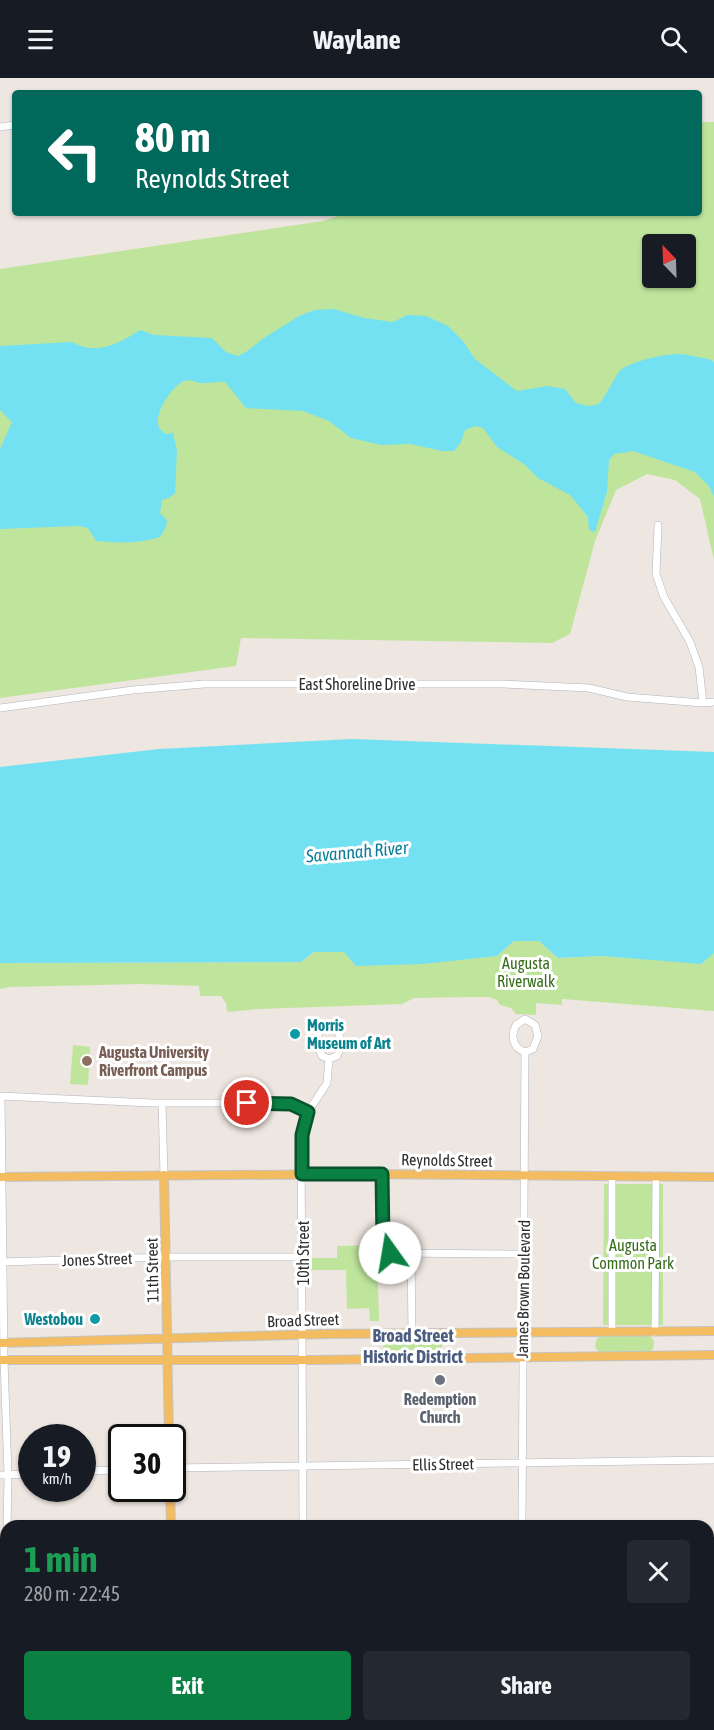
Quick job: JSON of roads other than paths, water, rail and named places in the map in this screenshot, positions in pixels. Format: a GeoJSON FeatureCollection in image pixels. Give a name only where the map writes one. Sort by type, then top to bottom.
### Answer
{"type":"FeatureCollection","features":[{"type":"Feature","properties":{"kind":"main road","name":"Reynolds Street"},"geometry":{"type":"LineString","coordinates":[[1,1177],[302,1174],[714,1177]]}},
{"type":"Feature","properties":{"kind":"main road","name":"11th Street"},"geometry":{"type":"LineString","coordinates":[[164,1175],[169,1424]]}},
{"type":"Feature","properties":{"kind":"main road","name":"Broad Street"},"geometry":{"type":"LineString","coordinates":[[2,1343],[412,1333],[714,1331]]}},
{"type":"Feature","properties":{"kind":"main road"},"geometry":{"type":"LineString","coordinates":[[2,1360],[714,1355]]}},
{"type":"Feature","properties":{"kind":"main road"},"geometry":{"type":"LineString","coordinates":[[170,1502],[171,1520]]}},
{"type":"Feature","properties":{"kind":"street"},"geometry":{"type":"LineString","coordinates":[[658,525],[656,574],[664,597],[690,642],[699,667],[703,703]]}},
{"type":"Feature","properties":{"kind":"street","name":"East Shoreline Drive"},"geometry":{"type":"LineString","coordinates":[[0,708],[133,690],[204,684],[502,684],[589,688],[627,697],[714,702]]}},
{"type":"Feature","properties":{"kind":"street","name":"James Brown Boulevard"},"geometry":{"type":"LineString","coordinates":[[525,1019],[535,1025],[538,1036],[533,1049],[525,1052],[518,1049],[513,1036],[516,1025],[525,1019]]}},
{"type":"Feature","properties":{"kind":"street","name":"10th Street"},"geometry":{"type":"LineString","coordinates":[[329,1027],[339,1032],[342,1043],[337,1056],[329,1059],[320,1054],[316,1043],[319,1032],[329,1027]]}},
{"type":"Feature","properties":{"kind":"street","name":"James Brown Boulevard"},"geometry":{"type":"LineString","coordinates":[[522,1520],[525,1052]]}},
{"type":"Feature","properties":{"kind":"street","name":"10th Street"},"geometry":{"type":"LineString","coordinates":[[303,1520],[302,1135],[308,1112],[325,1087],[329,1075],[329,1059]]}},
{"type":"Feature","properties":{"kind":"street"},"geometry":{"type":"LineString","coordinates":[[7,1520],[2,1360],[1,1096],[162,1103],[283,1103],[296,1105],[308,1112]]}},
{"type":"Feature","properties":{"kind":"street","name":"11th Street"},"geometry":{"type":"LineString","coordinates":[[162,1103],[164,1175]]}},
{"type":"Feature","properties":{"kind":"street"},"geometry":{"type":"LineString","coordinates":[[382,1174],[383,1240],[387,1251],[393,1254],[523,1254]]}},
{"type":"Feature","properties":{"kind":"street"},"geometry":{"type":"LineString","coordinates":[[612,1176],[612,1332]]}},
{"type":"Feature","properties":{"kind":"street"},"geometry":{"type":"LineString","coordinates":[[656,1176],[656,1332]]}},
{"type":"Feature","properties":{"kind":"street"},"geometry":{"type":"LineString","coordinates":[[411,1254],[412,1333]]}},
{"type":"Feature","properties":{"kind":"street","name":"Jones Street"},"geometry":{"type":"LineString","coordinates":[[2,1262],[167,1257],[303,1257]]}},
{"type":"Feature","properties":{"kind":"street","name":"Ellis Street"},"geometry":{"type":"LineString","coordinates":[[186,1468],[714,1460]]}},
{"type":"Feature","properties":{"kind":"water"},"geometry":{"type":"Polygon","coordinates":[[[334,309],[364,318],[393,322],[407,315],[426,316],[448,326],[463,341],[475,359],[517,391],[547,386],[565,389],[576,403],[588,406],[599,404],[619,372],[638,362],[674,354],[712,360],[714,363],[714,497],[709,486],[695,472],[633,451],[614,454],[609,460],[607,492],[595,532],[589,530],[588,517],[570,495],[538,478],[524,464],[497,447],[483,428],[475,426],[465,430],[461,442],[454,451],[442,451],[410,444],[381,445],[351,438],[329,421],[303,411],[246,408],[225,382],[203,383],[187,380],[169,394],[158,418],[160,429],[166,434],[173,433],[177,451],[175,493],[162,500],[160,513],[167,520],[160,537],[136,542],[112,542],[96,541],[88,528],[78,526],[0,529],[0,449],[12,422],[0,410],[0,346],[72,342],[81,346],[98,348],[115,344],[140,330],[154,335],[212,338],[226,352],[238,356],[299,316],[315,310],[334,309]]]}},
{"type":"Feature","properties":{"kind":"water","name":"Savannah River"},"geometry":{"type":"Polygon","coordinates":[[[352,739],[714,752],[714,953],[701,964],[602,956],[558,958],[539,941],[514,941],[497,956],[423,964],[356,966],[344,952],[314,952],[301,962],[0,963],[0,767],[159,749],[352,739]]]}},
{"type":"Feature","properties":{"kind":"place","name":"Morris Museum of Art"},"geometry":{"type":"Point","coordinates":[295,1034]}},
{"type":"Feature","properties":{"kind":"place","name":"Augusta University Riverfront Campus"},"geometry":{"type":"Point","coordinates":[87,1061]}},
{"type":"Feature","properties":{"kind":"place","name":"Westobou"},"geometry":{"type":"Point","coordinates":[95,1319]}},
{"type":"Feature","properties":{"kind":"place","name":"Redemption Church"},"geometry":{"type":"Point","coordinates":[440,1380]}},
{"type":"Feature","properties":{"kind":"district","name":"Broad Street Historic District"},"geometry":{"type":"Point","coordinates":[413,1346]}},
{"type":"Feature","properties":{"kind":"park label","name":"Augusta Riverwalk"},"geometry":{"type":"Point","coordinates":[526,972]}},
{"type":"Feature","properties":{"kind":"park label","name":"Augusta Common Park"},"geometry":{"type":"Point","coordinates":[633,1254]}}]}
